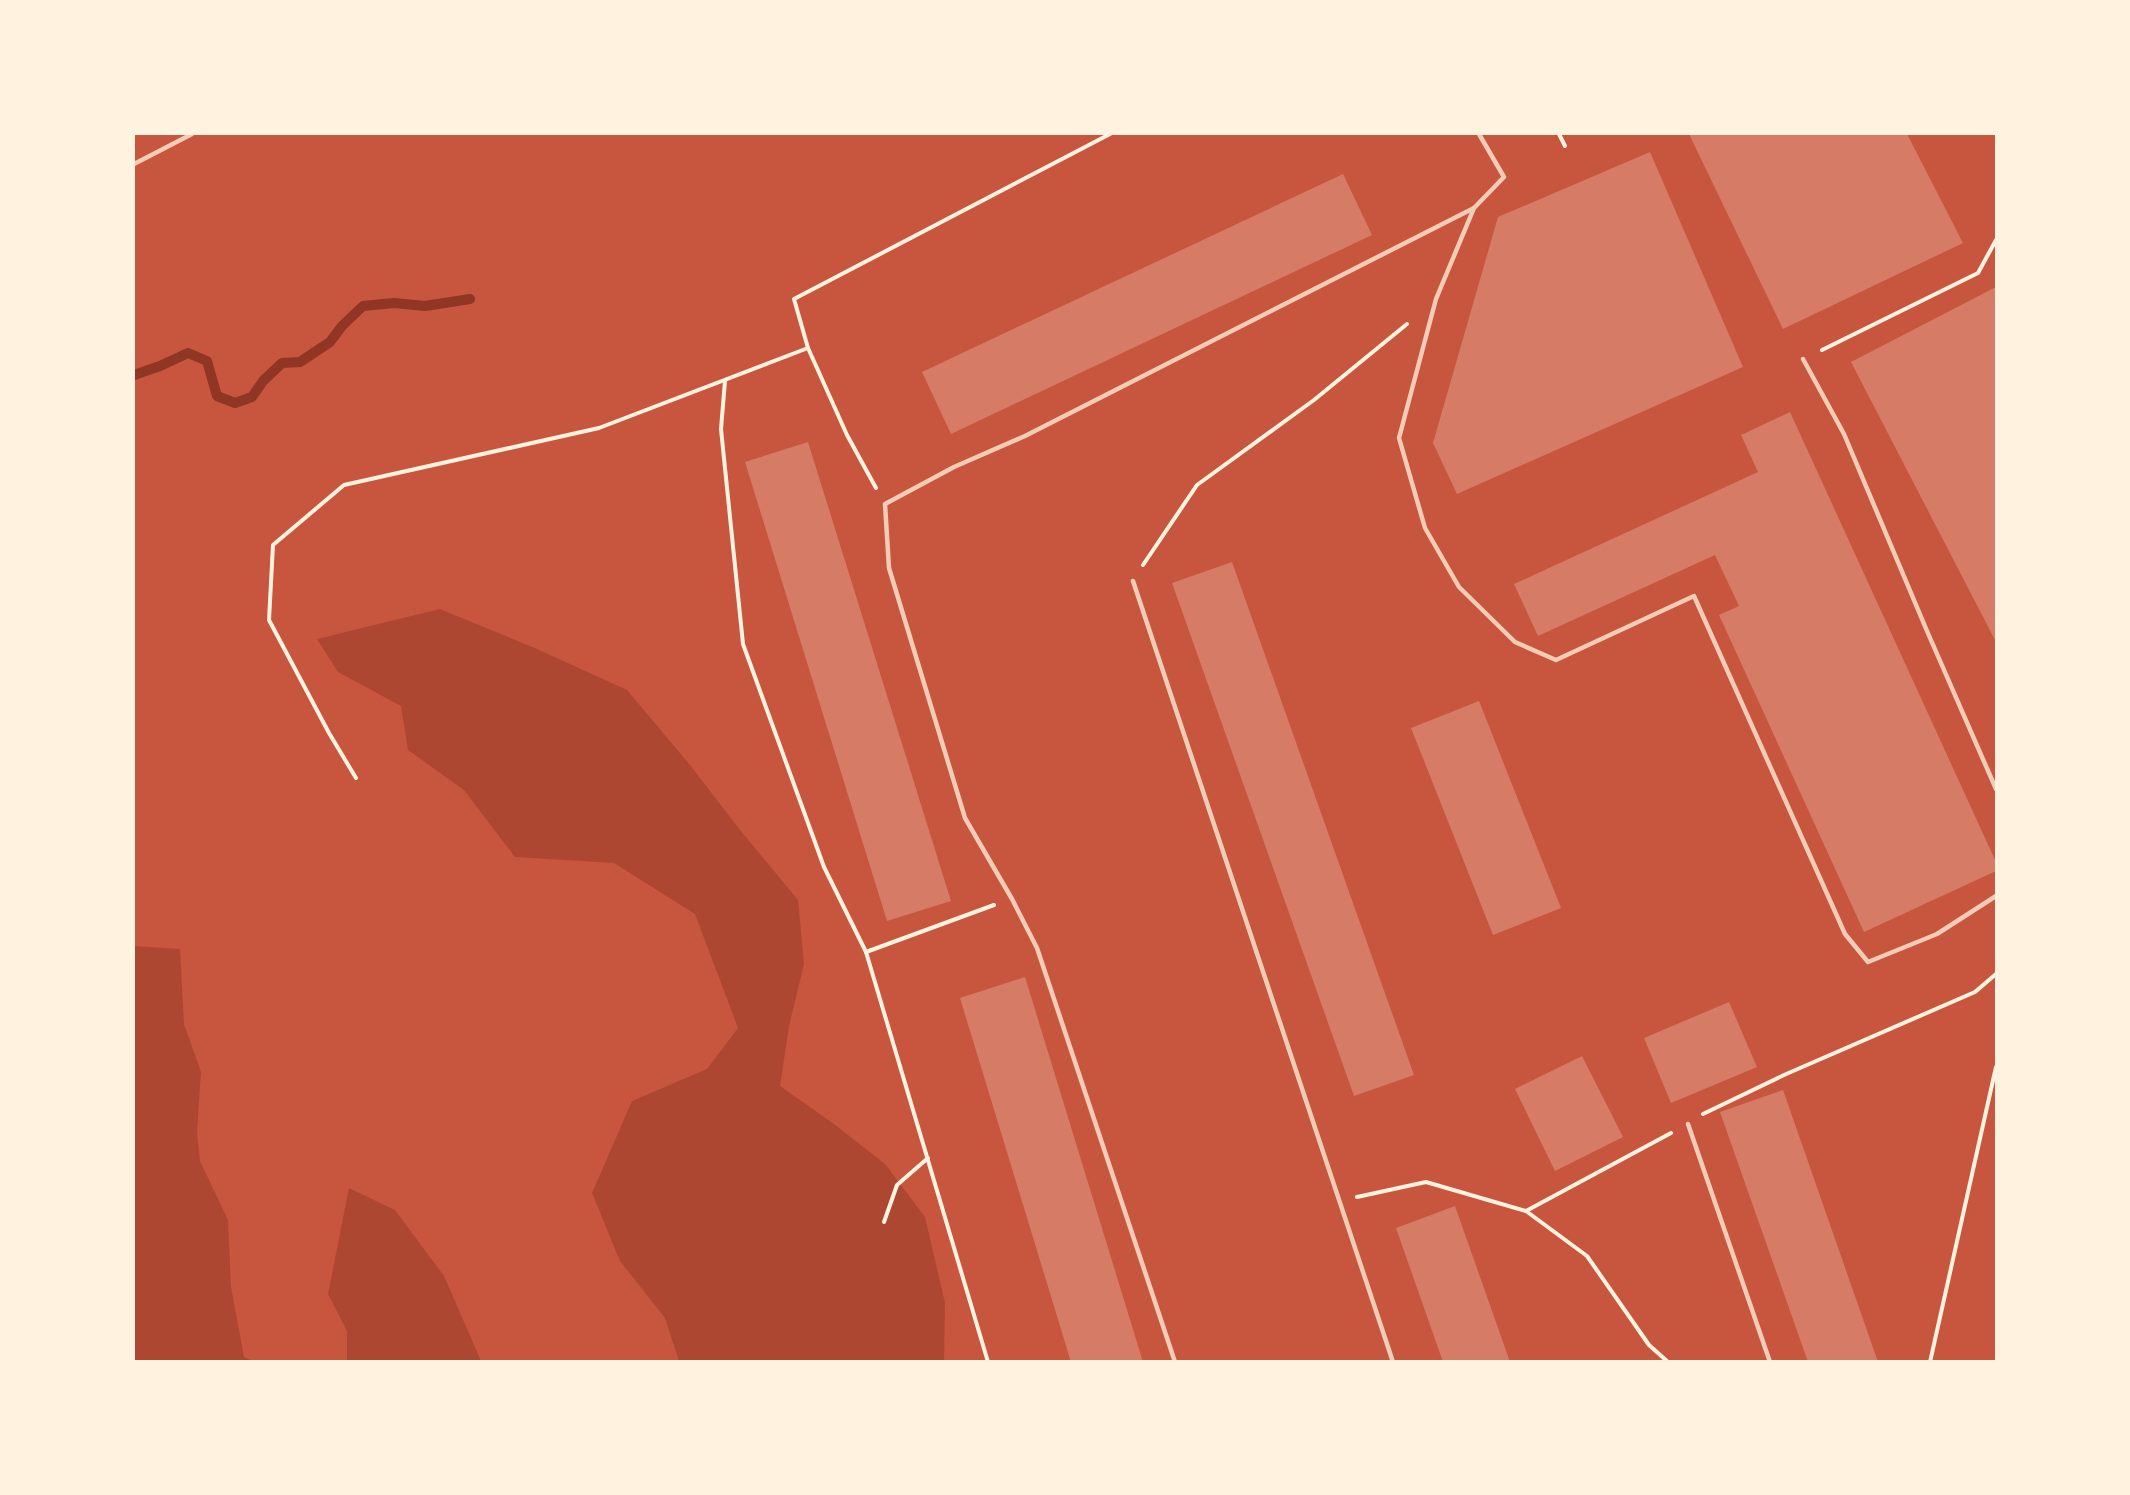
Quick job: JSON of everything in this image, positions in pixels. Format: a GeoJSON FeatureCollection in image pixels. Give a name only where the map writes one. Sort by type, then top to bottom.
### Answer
{"type":"FeatureCollection","features":[{"type":"Feature","properties":{"kind":"lane"},"geometry":{"type":"LineString","coordinates":[[134,164],[192,134]]}},
{"type":"Feature","properties":{"kind":"lane"},"geometry":{"type":"LineString","coordinates":[[1175,1362],[1037,948],[1012,898],[965,818],[889,568],[885,504],[954,467],[1024,436],[1474,208],[1504,177],[1479,134]]}},
{"type":"Feature","properties":{"kind":"lane"},"geometry":{"type":"LineString","coordinates":[[1474,208],[1437,299],[1399,438],[1425,528],[1459,587],[1515,642],[1556,660],[1694,596],[1845,934],[1868,962],[1937,934],[1996,896]]}},
{"type":"Feature","properties":{"kind":"lane"},"geometry":{"type":"LineString","coordinates":[[1803,359],[1844,434],[1996,789]]}},
{"type":"Feature","properties":{"kind":"lane"},"geometry":{"type":"LineString","coordinates":[[1133,581],[1393,1362]]}},
{"type":"Feature","properties":{"kind":"lane"},"geometry":{"type":"LineString","coordinates":[[1688,1124],[1770,1362]]}},
{"type":"Feature","properties":{"kind":"path"},"geometry":{"type":"LineString","coordinates":[[885,504],[847,435],[808,348],[794,299],[1110,134]]}},
{"type":"Feature","properties":{"kind":"path"},"geometry":{"type":"LineString","coordinates":[[1559,134],[1565,146]]}},
{"type":"Feature","properties":{"kind":"path"},"geometry":{"type":"LineString","coordinates":[[1803,359],[1978,273],[1996,240]]}},
{"type":"Feature","properties":{"kind":"path"},"geometry":{"type":"LineString","coordinates":[[1133,581],[1197,485],[1314,399],[1437,299]]}},
{"type":"Feature","properties":{"kind":"path"},"geometry":{"type":"LineString","coordinates":[[356,778],[328,734],[269,621],[273,545],[344,485],[599,428],[808,348]]}},
{"type":"Feature","properties":{"kind":"path"},"geometry":{"type":"LineString","coordinates":[[725,381],[721,429],[742,644],[824,867],[866,952],[988,1362]]}},
{"type":"Feature","properties":{"kind":"path"},"geometry":{"type":"LineString","coordinates":[[866,952],[1012,898]]}},
{"type":"Feature","properties":{"kind":"path"},"geometry":{"type":"LineString","coordinates":[[1526,1211],[1712,1109],[1975,992],[1996,974]]}},
{"type":"Feature","properties":{"kind":"path"},"geometry":{"type":"LineString","coordinates":[[1930,1362],[1996,1067]]}},
{"type":"Feature","properties":{"kind":"path"},"geometry":{"type":"LineString","coordinates":[[884,1222],[897,1185],[928,1158]]}},
{"type":"Feature","properties":{"kind":"path"},"geometry":{"type":"LineString","coordinates":[[1339,1200],[1426,1182],[1526,1211],[1587,1256],[1649,1345],[1668,1362]]}},
{"type":"Feature","properties":{"kind":"shaded area"},"geometry":{"type":"Polygon","coordinates":[[[440,609],[537,649],[627,690],[798,900],[804,964],[789,1026],[780,1086],[885,1164],[925,1217],[945,1303],[944,1361],[679,1361],[665,1318],[620,1261],[592,1193],[632,1101],[707,1069],[738,1028],[695,914],[614,863],[515,857],[464,790],[408,750],[401,706],[338,672],[317,639],[440,609]]]}},
{"type":"Feature","properties":{"kind":"shaded area"},"geometry":{"type":"Polygon","coordinates":[[[134,946],[180,949],[184,1024],[201,1072],[197,1131],[200,1161],[228,1220],[231,1287],[244,1357],[253,1361],[134,1361],[134,946]]]}},
{"type":"Feature","properties":{"kind":"shaded area"},"geometry":{"type":"Polygon","coordinates":[[[349,1188],[395,1210],[444,1276],[481,1361],[347,1361],[347,1331],[328,1294],[349,1188]]]}},
{"type":"Feature","properties":{"kind":"building"},"geometry":{"type":"Polygon","coordinates":[[[1689,134],[1907,134],[1963,243],[1783,329],[1689,134]]]}},
{"type":"Feature","properties":{"kind":"building"},"geometry":{"type":"Polygon","coordinates":[[[1650,152],[1743,367],[1457,494],[1433,443],[1498,217],[1650,152]]]}},
{"type":"Feature","properties":{"kind":"building"},"geometry":{"type":"Polygon","coordinates":[[[1343,174],[1372,235],[951,434],[922,372],[1343,174]]]}},
{"type":"Feature","properties":{"kind":"building"},"geometry":{"type":"Polygon","coordinates":[[[1996,287],[1996,642],[1851,362],[1996,287]]]}},
{"type":"Feature","properties":{"kind":"building"},"geometry":{"type":"Polygon","coordinates":[[[1790,412],[1996,862],[1996,871],[1864,932],[1719,615],[1739,606],[1715,555],[1538,636],[1514,584],[1758,472],[1741,435],[1790,412]]]}},
{"type":"Feature","properties":{"kind":"building"},"geometry":{"type":"Polygon","coordinates":[[[808,442],[951,901],[887,921],[745,462],[808,442]]]}},
{"type":"Feature","properties":{"kind":"building"},"geometry":{"type":"Polygon","coordinates":[[[1232,562],[1414,1075],[1354,1096],[1172,583],[1232,562]]]}},
{"type":"Feature","properties":{"kind":"building"},"geometry":{"type":"Polygon","coordinates":[[[1479,701],[1561,908],[1493,935],[1411,728],[1479,701]]]}},
{"type":"Feature","properties":{"kind":"building"},"geometry":{"type":"Polygon","coordinates":[[[1025,977],[1143,1362],[1071,1362],[960,998],[1025,977]]]}},
{"type":"Feature","properties":{"kind":"building"},"geometry":{"type":"Polygon","coordinates":[[[1729,1002],[1757,1067],[1671,1103],[1644,1038],[1729,1002]]]}},
{"type":"Feature","properties":{"kind":"building"},"geometry":{"type":"Polygon","coordinates":[[[1582,1056],[1623,1137],[1555,1171],[1515,1089],[1582,1056]]]}},
{"type":"Feature","properties":{"kind":"building"},"geometry":{"type":"Polygon","coordinates":[[[1783,1090],[1878,1362],[1808,1362],[1720,1112],[1783,1090]]]}},
{"type":"Feature","properties":{"kind":"building"},"geometry":{"type":"Polygon","coordinates":[[[1455,1206],[1510,1362],[1443,1362],[1396,1228],[1455,1206]]]}},
{"type":"Feature","properties":{"kind":"waterway"},"geometry":{"type":"LineString","coordinates":[[134,375],[188,353],[207,361],[217,396],[235,403],[252,397],[263,381],[282,363],[300,362],[330,342],[342,326],[363,306],[394,303],[425,306],[470,299]]}}]}
